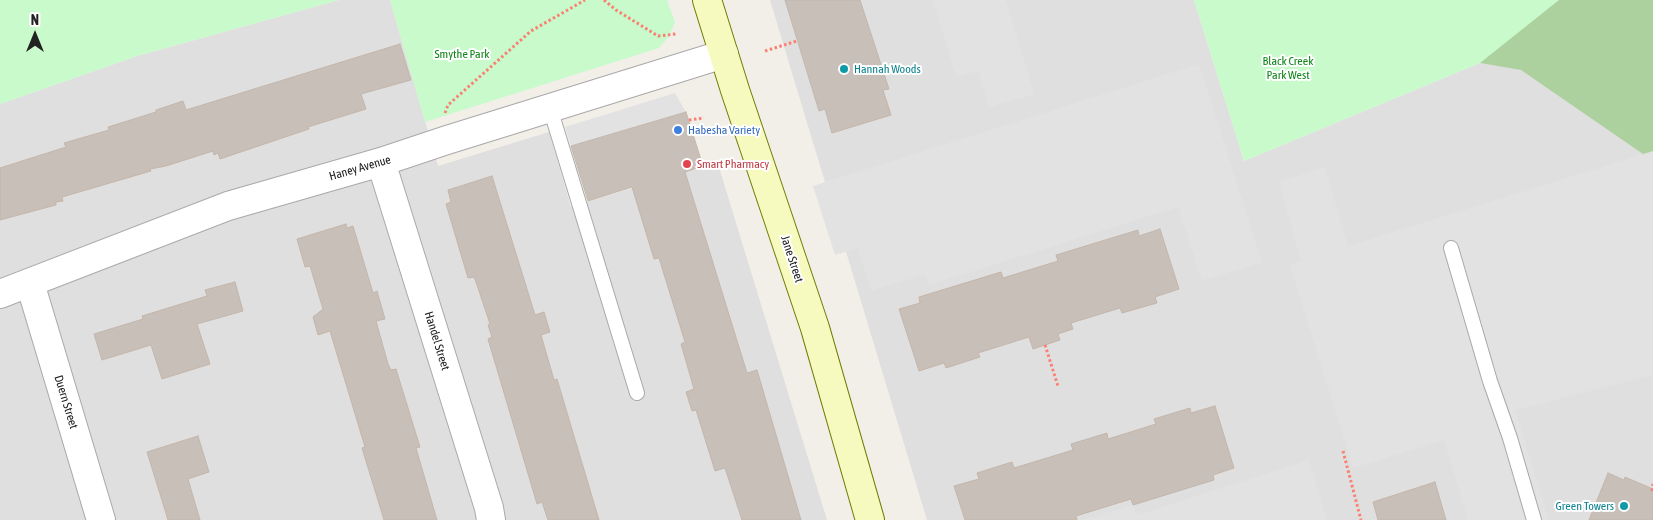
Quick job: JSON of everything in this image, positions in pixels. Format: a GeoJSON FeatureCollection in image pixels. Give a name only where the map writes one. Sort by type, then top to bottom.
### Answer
{"type":"FeatureCollection","features":[{"type":"Feature","properties":{"kind":"main road","name":"Jane Street"},"geometry":{"type":"LineString","coordinates":[[707,0],[815,328],[870,520]]}},
{"type":"Feature","properties":{"kind":"street","name":"Haney Avenue"},"geometry":{"type":"LineString","coordinates":[[0,294],[228,206],[382,162],[724,54]]}},
{"type":"Feature","properties":{"kind":"street","name":"Handel Street"},"geometry":{"type":"LineString","coordinates":[[382,162],[489,508],[491,520]]}},
{"type":"Feature","properties":{"kind":"street","name":"Duern Street"},"geometry":{"type":"LineString","coordinates":[[30,283],[101,520]]}},
{"type":"Feature","properties":{"kind":"lane"},"geometry":{"type":"LineString","coordinates":[[550,108],[637,393]]}},
{"type":"Feature","properties":{"kind":"lane"},"geometry":{"type":"LineString","coordinates":[[1451,248],[1490,381],[1510,438],[1534,520]]}},
{"type":"Feature","properties":{"kind":"path"},"geometry":{"type":"LineString","coordinates":[[441,121],[448,105],[531,31],[585,0]]}},
{"type":"Feature","properties":{"kind":"path"},"geometry":{"type":"LineString","coordinates":[[604,0],[616,10],[658,36],[676,34]]}},
{"type":"Feature","properties":{"kind":"path"},"geometry":{"type":"LineString","coordinates":[[765,51],[797,41]]}},
{"type":"Feature","properties":{"kind":"path"},"geometry":{"type":"LineString","coordinates":[[689,120],[704,118]]}},
{"type":"Feature","properties":{"kind":"path"},"geometry":{"type":"LineString","coordinates":[[1045,345],[1058,386]]}},
{"type":"Feature","properties":{"kind":"path"},"geometry":{"type":"LineString","coordinates":[[1343,451],[1361,520]]}},
{"type":"Feature","properties":{"kind":"path"},"geometry":{"type":"LineString","coordinates":[[1652,491],[1653,484]]}},
{"type":"Feature","properties":{"kind":"shaded area"},"geometry":{"type":"Polygon","coordinates":[[[339,0],[390,0],[438,166],[549,132],[571,207],[703,166],[718,164],[827,520],[0,520],[0,104],[137,56],[339,0]]]}},
{"type":"Feature","properties":{"kind":"shaded area"},"geometry":{"type":"Polygon","coordinates":[[[770,0],[1194,0],[1244,161],[1480,63],[1521,69],[1653,161],[1653,520],[927,520],[770,0]]]}},
{"type":"Feature","properties":{"kind":"shaded area"},"geometry":{"type":"Polygon","coordinates":[[[933,0],[1006,0],[1034,94],[989,107],[978,71],[956,77],[933,0]]]}},
{"type":"Feature","properties":{"kind":"shaded area"},"geometry":{"type":"Polygon","coordinates":[[[1199,64],[1262,262],[1202,281],[1178,207],[929,285],[925,274],[871,291],[858,248],[835,255],[813,186],[1199,64]]]}},
{"type":"Feature","properties":{"kind":"shaded area"},"geometry":{"type":"Polygon","coordinates":[[[675,93],[686,112],[571,146],[565,127],[675,93]]]}},
{"type":"Feature","properties":{"kind":"shaded area"},"geometry":{"type":"Polygon","coordinates":[[[1653,151],[1653,375],[1515,410],[1549,520],[1468,520],[1444,440],[1353,468],[1290,265],[1301,261],[1279,182],[1325,167],[1348,246],[1653,151]]]}},
{"type":"Feature","properties":{"kind":"shaded area"},"geometry":{"type":"Polygon","coordinates":[[[1309,460],[1327,520],[1084,520],[1133,505],[1137,515],[1309,460]]]}},
{"type":"Feature","properties":{"kind":"green space"},"geometry":{"type":"Polygon","coordinates":[[[0,0],[339,0],[137,56],[0,104],[0,0]]]}},
{"type":"Feature","properties":{"kind":"green space","name":"Smythe Park"},"geometry":{"type":"Polygon","coordinates":[[[390,0],[667,0],[675,22],[669,36],[659,48],[425,122],[390,0]]]}},
{"type":"Feature","properties":{"kind":"green space","name":"Black Creek Park West"},"geometry":{"type":"Polygon","coordinates":[[[1194,0],[1559,0],[1480,63],[1244,161],[1194,0]]]}},
{"type":"Feature","properties":{"kind":"green space"},"geometry":{"type":"Polygon","coordinates":[[[1431,0],[1653,0],[1653,161],[1521,70],[1480,63],[1431,0]]]}},
{"type":"Feature","properties":{"kind":"building","name":"Hannah Woods"},"geometry":{"type":"Polygon","coordinates":[[[785,0],[860,0],[889,89],[883,90],[891,115],[832,133],[825,109],[819,111],[785,0]]]}},
{"type":"Feature","properties":{"kind":"building"},"geometry":{"type":"Polygon","coordinates":[[[400,44],[411,80],[361,94],[366,109],[308,127],[309,129],[220,159],[218,153],[214,155],[213,151],[62,197],[63,201],[56,202],[56,205],[0,220],[0,168],[66,147],[64,143],[109,130],[108,127],[156,112],[156,110],[183,101],[186,110],[400,44]]]}},
{"type":"Feature","properties":{"kind":"building"},"geometry":{"type":"Polygon","coordinates":[[[686,112],[703,166],[685,172],[747,373],[757,370],[801,520],[742,520],[725,468],[715,471],[696,410],[692,411],[686,392],[694,389],[681,344],[685,342],[659,258],[654,259],[632,187],[588,201],[571,146],[686,112]]]}},
{"type":"Feature","properties":{"kind":"building"},"geometry":{"type":"Polygon","coordinates":[[[492,176],[535,315],[544,312],[550,332],[541,335],[554,380],[557,379],[599,520],[548,520],[542,502],[537,504],[488,339],[492,337],[488,325],[490,324],[474,277],[468,278],[446,204],[451,202],[448,190],[492,176]]]}},
{"type":"Feature","properties":{"kind":"building"},"geometry":{"type":"Polygon","coordinates":[[[346,224],[347,228],[353,226],[373,293],[377,291],[385,319],[376,321],[388,364],[391,370],[396,369],[420,447],[416,448],[437,520],[384,520],[362,448],[365,447],[330,331],[318,335],[313,317],[323,309],[310,266],[305,267],[297,239],[346,224]]]}},
{"type":"Feature","properties":{"kind":"building"},"geometry":{"type":"Polygon","coordinates":[[[1160,229],[1179,289],[1155,297],[1157,303],[1122,313],[1120,308],[1071,323],[1073,329],[1058,334],[1060,340],[1033,349],[1029,337],[978,353],[980,357],[946,368],[944,363],[919,371],[899,309],[920,303],[919,297],[1001,272],[1003,278],[1058,261],[1056,255],[1138,230],[1139,236],[1160,229]]]}},
{"type":"Feature","properties":{"kind":"building"},"geometry":{"type":"Polygon","coordinates":[[[235,282],[243,311],[197,324],[210,364],[162,379],[151,345],[102,360],[94,334],[143,319],[142,316],[207,296],[205,290],[235,282]]]}},
{"type":"Feature","properties":{"kind":"building"},"geometry":{"type":"Polygon","coordinates":[[[1215,406],[1234,468],[1213,475],[1214,480],[1133,505],[1131,499],[1076,516],[1077,520],[965,520],[954,486],[979,479],[977,473],[1012,462],[1014,468],[1073,450],[1071,444],[1107,433],[1108,439],[1156,424],[1154,419],[1190,408],[1191,413],[1215,406]]]}},
{"type":"Feature","properties":{"kind":"building"},"geometry":{"type":"Polygon","coordinates":[[[198,436],[209,472],[188,479],[200,520],[168,520],[147,452],[198,436]]]}},
{"type":"Feature","properties":{"kind":"building","name":"Green Towers"},"geometry":{"type":"Polygon","coordinates":[[[1608,473],[1624,480],[1625,477],[1653,489],[1653,520],[1589,520],[1608,473]]]}},
{"type":"Feature","properties":{"kind":"building"},"geometry":{"type":"Polygon","coordinates":[[[1435,482],[1446,520],[1378,520],[1373,502],[1435,482]]]}},
{"type":"Feature","properties":{"kind":"place","name":"Hannah Woods"},"geometry":{"type":"Point","coordinates":[844,69]}},
{"type":"Feature","properties":{"kind":"place","name":"Habesha Variety"},"geometry":{"type":"Point","coordinates":[678,130]}},
{"type":"Feature","properties":{"kind":"place","name":"Smart Pharmacy"},"geometry":{"type":"Point","coordinates":[687,164]}},
{"type":"Feature","properties":{"kind":"place","name":"Green Towers"},"geometry":{"type":"Point","coordinates":[1624,506]}}]}
